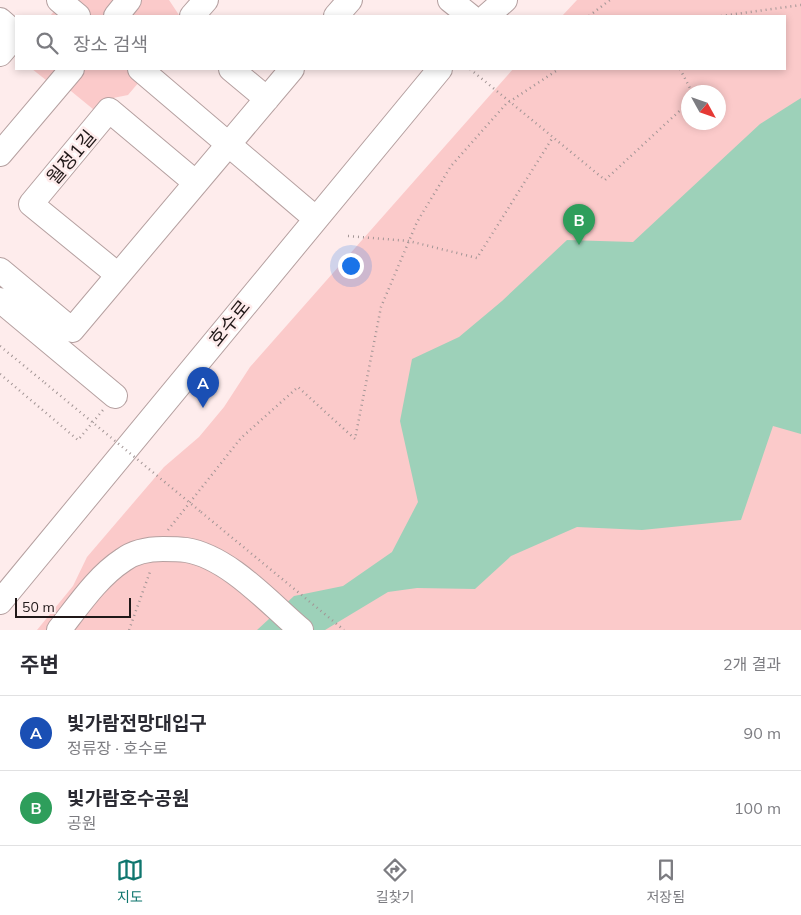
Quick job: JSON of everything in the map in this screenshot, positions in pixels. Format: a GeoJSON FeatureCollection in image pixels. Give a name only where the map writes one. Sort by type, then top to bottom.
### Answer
{"type":"FeatureCollection","features":[{"type":"Feature","properties":{"kind":"street"},"geometry":{"type":"LineString","coordinates":[[59,0],[77,15]]}},
{"type":"Feature","properties":{"kind":"street"},"geometry":{"type":"LineString","coordinates":[[117,15],[129,0]]}},
{"type":"Feature","properties":{"kind":"street"},"geometry":{"type":"LineString","coordinates":[[193,15],[206,0]]}},
{"type":"Feature","properties":{"kind":"street"},"geometry":{"type":"LineString","coordinates":[[450,0],[469,15]]}},
{"type":"Feature","properties":{"kind":"street"},"geometry":{"type":"LineString","coordinates":[[488,15],[506,0]]}},
{"type":"Feature","properties":{"kind":"street"},"geometry":{"type":"LineString","coordinates":[[0,20],[15,33]]}},
{"type":"Feature","properties":{"kind":"street"},"geometry":{"type":"LineString","coordinates":[[0,54],[15,35]]}},
{"type":"Feature","properties":{"kind":"street"},"geometry":{"type":"LineString","coordinates":[[0,154],[71,70]]}},
{"type":"Feature","properties":{"kind":"street"},"geometry":{"type":"LineString","coordinates":[[141,70],[315,218]]}},
{"type":"Feature","properties":{"kind":"street"},"geometry":{"type":"LineString","coordinates":[[232,70],[267,99]]}},
{"type":"Feature","properties":{"kind":"street"},"geometry":{"type":"LineString","coordinates":[[0,270],[72,330],[291,70]]}},
{"type":"Feature","properties":{"kind":"street","name":"호수로"},"geometry":{"type":"LineString","coordinates":[[0,602],[315,218],[439,70]]}},
{"type":"Feature","properties":{"kind":"street","name":"월정1길"},"geometry":{"type":"LineString","coordinates":[[118,275],[31,204],[109,110],[196,183]]}},
{"type":"Feature","properties":{"kind":"street"},"geometry":{"type":"LineString","coordinates":[[0,300],[115,396]]}},
{"type":"Feature","properties":{"kind":"street"},"geometry":{"type":"LineString","coordinates":[[58,630],[109,571],[124,559],[148,550],[159,549],[185,550],[200,553],[225,565],[301,630]]}},
{"type":"Feature","properties":{"kind":"path"},"geometry":{"type":"LineString","coordinates":[[590,15],[610,0]]}},
{"type":"Feature","properties":{"kind":"path"},"geometry":{"type":"LineString","coordinates":[[728,15],[801,5]]}},
{"type":"Feature","properties":{"kind":"path"},"geometry":{"type":"LineString","coordinates":[[471,70],[605,180],[681,109]]}},
{"type":"Feature","properties":{"kind":"path"},"geometry":{"type":"LineString","coordinates":[[129,630],[164,534],[241,438],[298,387],[355,439],[381,307],[417,222],[451,166],[510,101],[557,70]]}},
{"type":"Feature","properties":{"kind":"path"},"geometry":{"type":"LineString","coordinates":[[681,70],[688,85]]}},
{"type":"Feature","properties":{"kind":"path"},"geometry":{"type":"LineString","coordinates":[[348,236],[409,241],[477,258],[553,136]]}},
{"type":"Feature","properties":{"kind":"path"},"geometry":{"type":"LineString","coordinates":[[0,346],[344,630]]}},
{"type":"Feature","properties":{"kind":"path"},"geometry":{"type":"LineString","coordinates":[[0,374],[78,440],[115,396]]}},
{"type":"Feature","properties":{"kind":"shaded area"},"geometry":{"type":"Polygon","coordinates":[[[64,0],[169,0],[179,15],[51,15],[64,0]]]}},
{"type":"Feature","properties":{"kind":"shaded area"},"geometry":{"type":"Polygon","coordinates":[[[577,0],[801,0],[801,630],[37,630],[73,586],[87,557],[164,467],[199,437],[224,407],[250,367],[512,70],[786,70],[786,15],[563,15],[577,0]]]}},
{"type":"Feature","properties":{"kind":"shaded area"},"geometry":{"type":"Polygon","coordinates":[[[33,70],[149,70],[128,95],[113,98],[99,114],[66,87],[46,80],[33,70]]]}},
{"type":"Feature","properties":{"kind":"shaded area"},"geometry":{"type":"Polygon","coordinates":[[[801,98],[801,434],[773,426],[741,520],[642,530],[577,527],[511,556],[475,589],[417,588],[388,592],[325,630],[257,630],[294,596],[343,586],[392,552],[418,502],[400,421],[412,359],[459,337],[502,301],[567,240],[633,242],[760,124],[801,98]]]}},
{"type":"Feature","properties":{"kind":"place","name":"빛가람호수공원"},"geometry":{"type":"Point","coordinates":[579,245]}},
{"type":"Feature","properties":{"kind":"place","name":"빛가람전망대입구"},"geometry":{"type":"Point","coordinates":[203,408]}}]}
